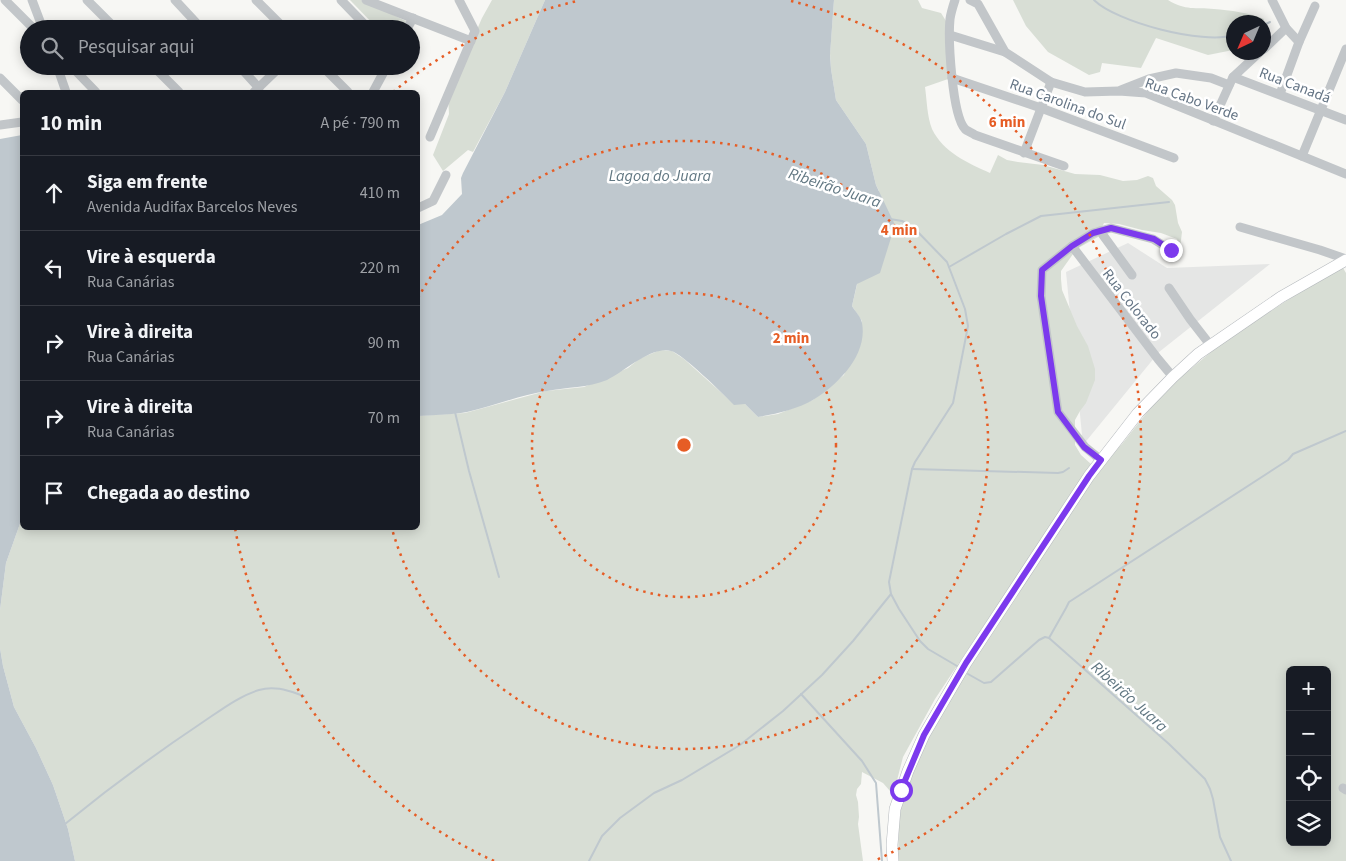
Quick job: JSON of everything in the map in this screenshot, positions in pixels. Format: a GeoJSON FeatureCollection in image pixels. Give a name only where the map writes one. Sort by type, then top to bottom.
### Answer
{"type":"FeatureCollection","features":[{"type":"Feature","properties":{"kind":"main road"},"geometry":{"type":"LineString","coordinates":[[893,861],[892,845],[895,809],[908,771],[924,735],[966,663],[1101,460],[1138,413],[1198,354],[1281,298],[1345,262]]}},
{"type":"Feature","properties":{"kind":"street"},"geometry":{"type":"LineString","coordinates":[[5,0],[25,20]]}},
{"type":"Feature","properties":{"kind":"street"},"geometry":{"type":"LineString","coordinates":[[32,0],[40,20]]}},
{"type":"Feature","properties":{"kind":"street"},"geometry":{"type":"LineString","coordinates":[[87,0],[107,20]]}},
{"type":"Feature","properties":{"kind":"street"},"geometry":{"type":"LineString","coordinates":[[175,0],[194,20]]}},
{"type":"Feature","properties":{"kind":"street"},"geometry":{"type":"LineString","coordinates":[[341,0],[360,20]]}},
{"type":"Feature","properties":{"kind":"street"},"geometry":{"type":"LineString","coordinates":[[366,0],[418,20]]}},
{"type":"Feature","properties":{"kind":"street"},"geometry":{"type":"LineString","coordinates":[[430,137],[476,32],[459,0]]}},
{"type":"Feature","properties":{"kind":"street"},"geometry":{"type":"LineString","coordinates":[[955,0],[950,17],[952,78],[958,114],[965,128],[975,135],[1064,166]]}},
{"type":"Feature","properties":{"kind":"street","name":"Rua Cabo Verde"},"geometry":{"type":"LineString","coordinates":[[970,0],[978,4],[1006,52],[1051,82],[1085,92],[1119,91],[1146,93],[1346,174]]}},
{"type":"Feature","properties":{"kind":"street"},"geometry":{"type":"LineString","coordinates":[[1272,0],[1286,28],[1299,42]]}},
{"type":"Feature","properties":{"kind":"street"},"geometry":{"type":"LineString","coordinates":[[260,1],[277,20]]}},
{"type":"Feature","properties":{"kind":"street"},"geometry":{"type":"LineString","coordinates":[[1280,94],[1299,42],[1315,6]]}},
{"type":"Feature","properties":{"kind":"street"},"geometry":{"type":"LineString","coordinates":[[420,21],[471,41]]}},
{"type":"Feature","properties":{"kind":"street"},"geometry":{"type":"LineString","coordinates":[[1271,42],[1286,28]]}},
{"type":"Feature","properties":{"kind":"street"},"geometry":{"type":"LineString","coordinates":[[950,34],[1006,52]]}},
{"type":"Feature","properties":{"kind":"street"},"geometry":{"type":"LineString","coordinates":[[1302,156],[1346,49]]}},
{"type":"Feature","properties":{"kind":"street"},"geometry":{"type":"LineString","coordinates":[[1213,121],[1231,81],[1252,60]]}},
{"type":"Feature","properties":{"kind":"street","name":"Rua Canadá"},"geometry":{"type":"LineString","coordinates":[[1119,91],[1149,79],[1176,73],[1231,81],[1280,94],[1346,120]]}},
{"type":"Feature","properties":{"kind":"street"},"geometry":{"type":"LineString","coordinates":[[60,75],[65,90]]}},
{"type":"Feature","properties":{"kind":"street"},"geometry":{"type":"LineString","coordinates":[[80,75],[94,90]]}},
{"type":"Feature","properties":{"kind":"street"},"geometry":{"type":"LineString","coordinates":[[162,75],[177,90]]}},
{"type":"Feature","properties":{"kind":"street"},"geometry":{"type":"LineString","coordinates":[[246,75],[257,90],[272,75]]}},
{"type":"Feature","properties":{"kind":"street"},"geometry":{"type":"LineString","coordinates":[[331,75],[346,90]]}},
{"type":"Feature","properties":{"kind":"street"},"geometry":{"type":"LineString","coordinates":[[374,90],[382,75]]}},
{"type":"Feature","properties":{"kind":"street"},"geometry":{"type":"LineString","coordinates":[[0,78],[20,98]]}},
{"type":"Feature","properties":{"kind":"street","name":"Rua Carolina do Sul"},"geometry":{"type":"LineString","coordinates":[[952,78],[1041,108],[1174,158]]}},
{"type":"Feature","properties":{"kind":"street"},"geometry":{"type":"LineString","coordinates":[[1024,152],[1051,82]]}},
{"type":"Feature","properties":{"kind":"street"},"geometry":{"type":"LineString","coordinates":[[0,125],[20,122]]}},
{"type":"Feature","properties":{"kind":"street"},"geometry":{"type":"LineString","coordinates":[[420,207],[433,201],[446,175]]}},
{"type":"Feature","properties":{"kind":"street"},"geometry":{"type":"LineString","coordinates":[[1240,227],[1320,250],[1345,262]]}},
{"type":"Feature","properties":{"kind":"street"},"geometry":{"type":"LineString","coordinates":[[1101,460],[1084,447],[1058,412],[1041,296],[1042,270],[1072,246],[1093,233],[1111,228],[1154,239],[1171,250]]}},
{"type":"Feature","properties":{"kind":"street"},"geometry":{"type":"LineString","coordinates":[[1100,231],[1132,276]]}},
{"type":"Feature","properties":{"kind":"street","name":"Rua Colorado"},"geometry":{"type":"LineString","coordinates":[[1072,246],[1173,377]]}},
{"type":"Feature","properties":{"kind":"street"},"geometry":{"type":"LineString","coordinates":[[1169,288],[1211,346]]}},
{"type":"Feature","properties":{"kind":"shaded area"},"geometry":{"type":"Polygon","coordinates":[[[350,0],[361,0],[404,20],[369,20],[350,0]]]}},
{"type":"Feature","properties":{"kind":"shaded area"},"geometry":{"type":"Polygon","coordinates":[[[492,0],[545,0],[505,92],[473,152],[468,150],[443,171],[433,155],[449,114],[448,96],[482,18],[492,0]]]}},
{"type":"Feature","properties":{"kind":"shaded area"},"geometry":{"type":"Polygon","coordinates":[[[834,0],[918,0],[922,8],[941,13],[946,21],[951,78],[925,87],[932,129],[949,150],[990,173],[998,155],[1007,160],[1043,165],[1075,174],[1100,175],[1123,181],[1137,180],[1148,176],[1153,178],[1156,186],[1172,200],[1182,232],[1180,248],[1177,239],[1161,233],[1119,224],[1104,223],[1098,237],[1080,247],[1061,271],[1062,290],[1077,326],[1088,346],[1095,369],[1095,380],[1086,403],[1075,420],[1075,445],[1081,455],[1091,464],[935,699],[903,757],[894,792],[890,791],[883,783],[862,772],[861,784],[857,789],[856,795],[863,861],[75,861],[68,829],[53,785],[14,707],[0,648],[0,610],[6,563],[20,524],[20,530],[420,530],[420,416],[465,413],[546,391],[584,387],[628,368],[639,359],[660,350],[672,351],[684,359],[734,404],[745,404],[758,417],[778,414],[813,400],[844,375],[862,321],[852,306],[879,191],[866,144],[836,100],[830,54],[834,0]]]}},
{"type":"Feature","properties":{"kind":"shaded area"},"geometry":{"type":"Polygon","coordinates":[[[1013,0],[1168,0],[1185,7],[1220,9],[1253,15],[1226,15],[1226,51],[1208,55],[1156,38],[1141,68],[1102,63],[1100,72],[1089,75],[1048,52],[1026,26],[1013,0]]]}},
{"type":"Feature","properties":{"kind":"shaded area"},"geometry":{"type":"Polygon","coordinates":[[[1128,243],[1167,268],[1270,264],[1159,352],[1083,445],[1066,272],[1128,243]]]}},
{"type":"Feature","properties":{"kind":"shaded area"},"geometry":{"type":"Polygon","coordinates":[[[1343,268],[1346,273],[1346,861],[898,861],[899,813],[912,760],[1089,476],[1122,444],[1163,392],[1223,342],[1328,274],[1343,268]]]}},
{"type":"Feature","properties":{"kind":"water","name":"Lagoa do Juara"},"geometry":{"type":"Polygon","coordinates":[[[545,0],[834,0],[830,55],[836,100],[866,144],[876,185],[895,225],[880,273],[857,284],[852,306],[862,323],[863,335],[856,357],[849,368],[823,394],[813,400],[793,409],[758,417],[745,404],[734,405],[676,353],[663,350],[646,356],[600,383],[537,393],[467,412],[420,416],[420,224],[442,215],[462,194],[461,178],[463,173],[505,92],[545,0]]]}},
{"type":"Feature","properties":{"kind":"water"},"geometry":{"type":"Polygon","coordinates":[[[20,135],[20,524],[6,563],[0,610],[0,139],[20,135]]]}},
{"type":"Feature","properties":{"kind":"water"},"geometry":{"type":"Polygon","coordinates":[[[0,648],[14,707],[53,785],[68,829],[75,861],[0,861],[0,648]]]}},
{"type":"Feature","properties":{"kind":"waterway"},"geometry":{"type":"LineString","coordinates":[[1094,0],[1121,16],[1161,30],[1202,37],[1226,36]]}},
{"type":"Feature","properties":{"kind":"waterway"},"geometry":{"type":"LineString","coordinates":[[949,267],[1041,216],[1169,202]]}},
{"type":"Feature","properties":{"kind":"waterway","name":"Ribeirão Juara"},"geometry":{"type":"LineString","coordinates":[[890,219],[902,221],[913,227],[947,262],[965,309],[968,326],[953,403],[912,469],[889,582],[891,594],[920,641],[928,649],[957,666]]}},
{"type":"Feature","properties":{"kind":"waterway"},"geometry":{"type":"LineString","coordinates":[[455,412],[469,471],[499,577]]}},
{"type":"Feature","properties":{"kind":"waterway"},"geometry":{"type":"LineString","coordinates":[[1049,638],[1069,602],[1288,460],[1293,454],[1346,431]]}},
{"type":"Feature","properties":{"kind":"waterway"},"geometry":{"type":"LineString","coordinates":[[912,469],[1058,473],[1069,468]]}},
{"type":"Feature","properties":{"kind":"waterway"},"geometry":{"type":"LineString","coordinates":[[589,861],[602,836],[620,818],[654,793],[682,780],[740,745],[783,711],[822,675],[853,641],[891,594]]}},
{"type":"Feature","properties":{"kind":"waterway","name":"Ribeirão Juara"},"geometry":{"type":"LineString","coordinates":[[968,674],[984,683],[991,682],[1039,640],[1045,637],[1049,638],[1169,744],[1205,779],[1213,799],[1220,837],[1231,861]]}},
{"type":"Feature","properties":{"kind":"waterway"},"geometry":{"type":"LineString","coordinates":[[65,824],[150,759],[237,700],[259,690],[271,688],[282,689],[304,696]]}},
{"type":"Feature","properties":{"kind":"waterway"},"geometry":{"type":"LineString","coordinates":[[801,694],[862,761],[876,783],[882,861]]}},
{"type":"Feature","properties":{"kind":"route"},"geometry":{"type":"LineString","coordinates":[[901,790],[924,735],[966,663],[1101,460],[1084,447],[1058,412],[1041,296],[1042,270],[1072,246],[1093,233],[1111,228],[1154,239],[1171,250]]}}]}
